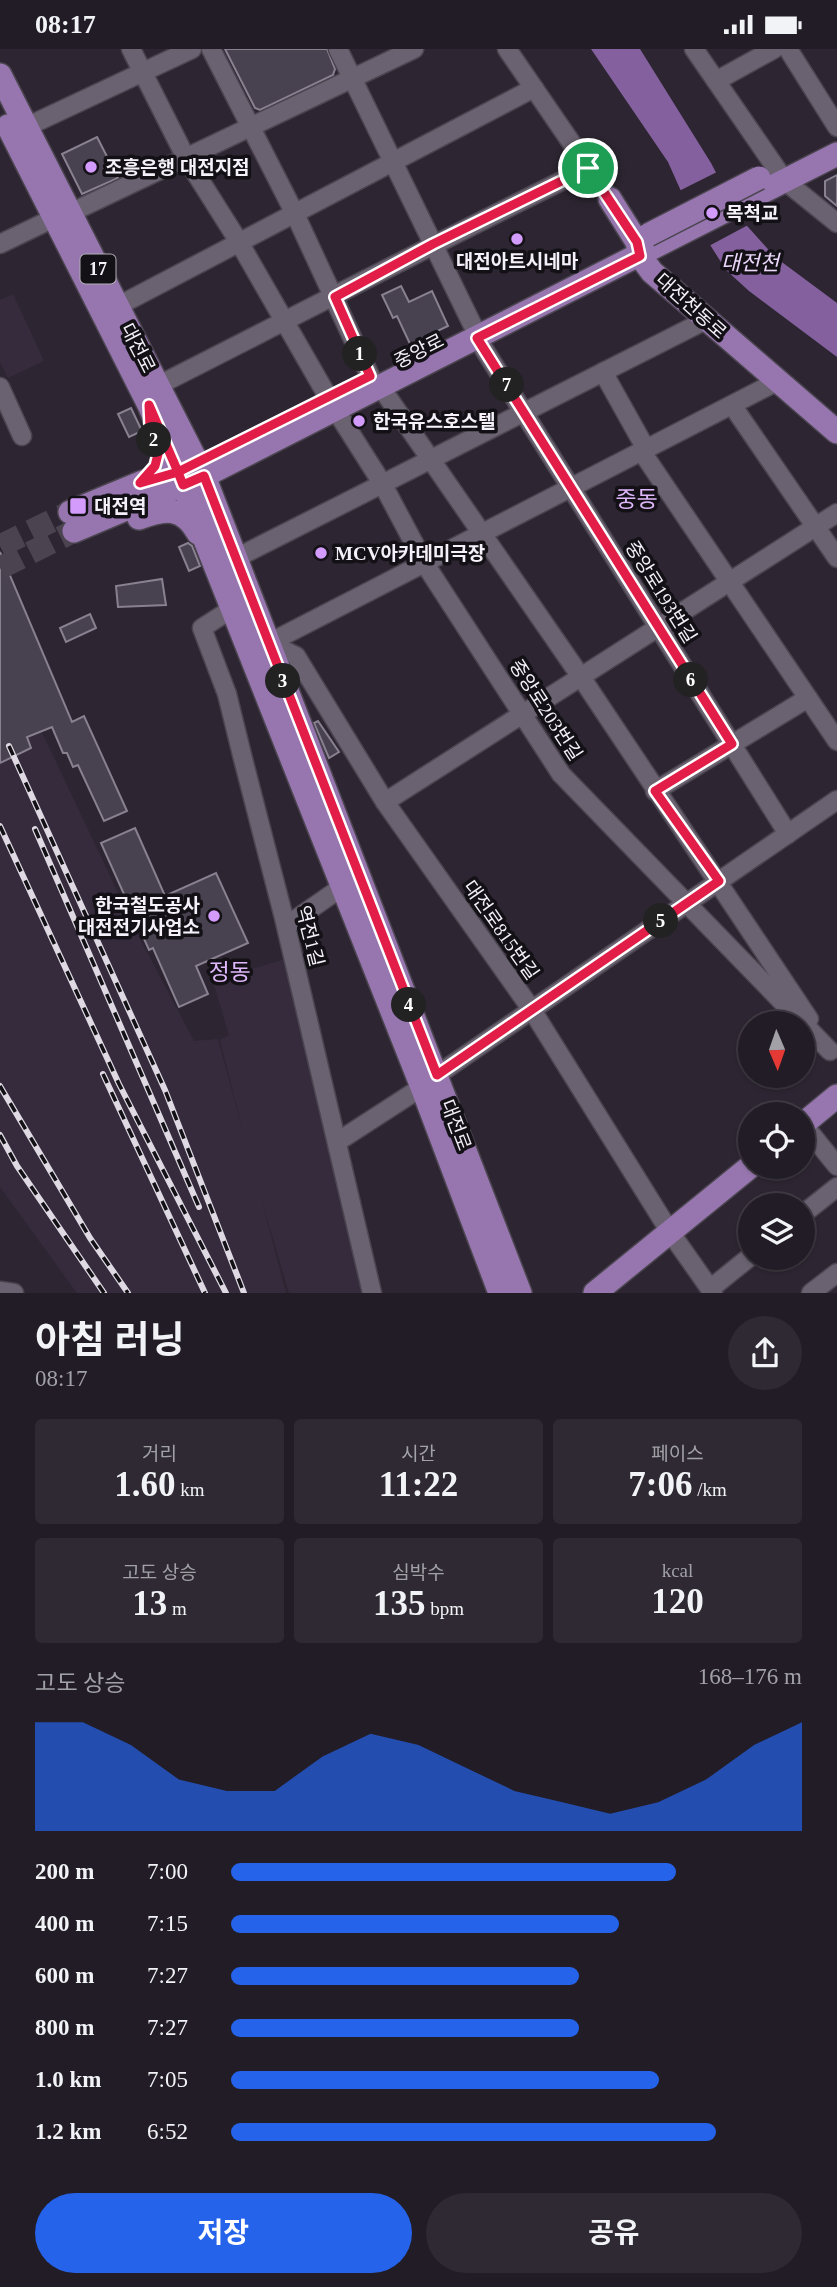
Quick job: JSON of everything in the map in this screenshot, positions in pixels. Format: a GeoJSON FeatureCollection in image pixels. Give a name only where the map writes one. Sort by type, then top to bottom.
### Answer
{"type":"FeatureCollection","features":[{"type":"Feature","properties":{"kind":"main road","name":"대전로"},"geometry":{"type":"LineString","coordinates":[[0,75],[26,127],[62,216],[191,474],[225,561],[268,643],[429,1081],[500,1293]]}},
{"type":"Feature","properties":{"kind":"main road","name":"대전로"},"geometry":{"type":"LineString","coordinates":[[0,111],[116,307],[153,396]]}},
{"type":"Feature","properties":{"kind":"main road","name":"중앙로"},"geometry":{"type":"LineString","coordinates":[[72,522],[191,474],[773,179],[837,139]]}},
{"type":"Feature","properties":{"kind":"main road","name":"중앙로"},"geometry":{"type":"LineString","coordinates":[[773,179],[837,154]]}},
{"type":"Feature","properties":{"kind":"main road","name":"대전천동로"},"geometry":{"type":"LineString","coordinates":[[610,199],[645,245],[652,272],[837,432]]}},
{"type":"Feature","properties":{"kind":"main road"},"geometry":{"type":"LineString","coordinates":[[140,483],[155,466],[158,454],[150,426],[153,396]]}},
{"type":"Feature","properties":{"kind":"main road","name":"중앙로"},"geometry":{"type":"LineString","coordinates":[[72,522],[140,483],[191,474]]}},
{"type":"Feature","properties":{"kind":"main road"},"geometry":{"type":"LineString","coordinates":[[72,522],[120,526],[166,510],[181,514],[192,522],[225,561]]}},
{"type":"Feature","properties":{"kind":"main road","name":"대전로"},"geometry":{"type":"LineString","coordinates":[[225,561],[233,608],[342,887],[520,1293]]}},
{"type":"Feature","properties":{"kind":"main road"},"geometry":{"type":"LineString","coordinates":[[815,1114],[837,1096]]}},
{"type":"Feature","properties":{"kind":"main road"},"geometry":{"type":"LineString","coordinates":[[595,1293],[738,1177]]}},
{"type":"Feature","properties":{"kind":"street","name":"중앙로203번길"},"geometry":{"type":"LineString","coordinates":[[131,49],[186,158],[382,483],[425,563],[561,774],[834,1055]]}},
{"type":"Feature","properties":{"kind":"street"},"geometry":{"type":"LineString","coordinates":[[26,127],[192,49]]}},
{"type":"Feature","properties":{"kind":"street"},"geometry":{"type":"LineString","coordinates":[[211,49],[295,213],[375,381],[581,677],[834,1055]]}},
{"type":"Feature","properties":{"kind":"street","name":"중앙로193번길"},"geometry":{"type":"LineString","coordinates":[[338,49],[475,331],[788,834]]}},
{"type":"Feature","properties":{"kind":"street"},"geometry":{"type":"LineString","coordinates":[[0,244],[414,49]]}},
{"type":"Feature","properties":{"kind":"street","name":"대전천동로"},"geometry":{"type":"LineString","coordinates":[[507,49],[610,199]]}},
{"type":"Feature","properties":{"kind":"street"},"geometry":{"type":"LineString","coordinates":[[694,49],[716,81],[773,179],[837,223]]}},
{"type":"Feature","properties":{"kind":"street"},"geometry":{"type":"LineString","coordinates":[[716,81],[774,49]]}},
{"type":"Feature","properties":{"kind":"street"},"geometry":{"type":"LineString","coordinates":[[788,49],[837,127]]}},
{"type":"Feature","properties":{"kind":"street"},"geometry":{"type":"LineString","coordinates":[[116,307],[534,88]]}},
{"type":"Feature","properties":{"kind":"street"},"geometry":{"type":"LineString","coordinates":[[153,396],[284,322],[433,244],[588,168]]}},
{"type":"Feature","properties":{"kind":"street"},"geometry":{"type":"LineString","coordinates":[[225,561],[706,320]]}},
{"type":"Feature","properties":{"kind":"street"},"geometry":{"type":"LineString","coordinates":[[603,372],[644,450],[837,741]]}},
{"type":"Feature","properties":{"kind":"street"},"geometry":{"type":"LineString","coordinates":[[268,643],[778,381]]}},
{"type":"Feature","properties":{"kind":"street"},"geometry":{"type":"LineString","coordinates":[[0,387],[22,436]]}},
{"type":"Feature","properties":{"kind":"street"},"geometry":{"type":"LineString","coordinates":[[732,405],[837,558]]}},
{"type":"Feature","properties":{"kind":"street"},"geometry":{"type":"LineString","coordinates":[[385,802],[837,513]]}},
{"type":"Feature","properties":{"kind":"street","name":"역전1길"},"geometry":{"type":"LineString","coordinates":[[233,608],[202,628],[227,694],[286,926],[372,1293]]}},
{"type":"Feature","properties":{"kind":"street","name":"대전로815번길"},"geometry":{"type":"LineString","coordinates":[[268,643],[296,656],[385,802],[532,1010],[670,1232],[712,1291],[738,1268]]}},
{"type":"Feature","properties":{"kind":"street"},"geometry":{"type":"LineString","coordinates":[[655,791],[808,698]]}},
{"type":"Feature","properties":{"kind":"street"},"geometry":{"type":"LineString","coordinates":[[337,1142],[837,800]]}},
{"type":"Feature","properties":{"kind":"street"},"geometry":{"type":"LineString","coordinates":[[286,926],[342,887]]}},
{"type":"Feature","properties":{"kind":"street"},"geometry":{"type":"LineString","coordinates":[[815,1139],[837,1166]]}},
{"type":"Feature","properties":{"kind":"street"},"geometry":{"type":"LineString","coordinates":[[815,1204],[837,1187]]}},
{"type":"Feature","properties":{"kind":"street"},"geometry":{"type":"LineString","coordinates":[[811,1293],[837,1273]]}},
{"type":"Feature","properties":{"kind":"street"},"geometry":{"type":"LineString","coordinates":[[0,1291],[14,1293]]}},
{"type":"Feature","properties":{"kind":"shaded area"},"geometry":{"type":"Polygon","coordinates":[[[13,294],[44,361],[8,378],[0,362],[0,300],[13,294]]]}},
{"type":"Feature","properties":{"kind":"shaded area"},"geometry":{"type":"Polygon","coordinates":[[[0,644],[139,937],[194,1041],[218,1039],[245,1140],[220,1040],[229,1035],[213,981],[285,959],[368,1293],[289,1293],[261,1198],[286,1293],[77,1293],[0,1187],[0,644]]]}},
{"type":"Feature","properties":{"kind":"water","name":"대전천"},"geometry":{"type":"Polygon","coordinates":[[[591,49],[640,49],[711,163],[739,217],[775,257],[837,303],[837,357],[749,291],[726,270],[693,218],[668,162],[591,49]]]}},
{"type":"Feature","properties":{"kind":"pier"},"geometry":{"type":"Polygon","coordinates":[[[719,171],[742,215],[750,224],[707,247],[677,192],[719,171]]]}},
{"type":"Feature","properties":{"kind":"building"},"geometry":{"type":"Polygon","coordinates":[[[225,49],[327,49],[335,69],[333,75],[260,110],[255,108],[225,49]]]}},
{"type":"Feature","properties":{"kind":"building","name":"조흥은행 대전지점"},"geometry":{"type":"Polygon","coordinates":[[[97,137],[118,178],[82,194],[62,154],[97,137]]]}},
{"type":"Feature","properties":{"kind":"building"},"geometry":{"type":"Polygon","coordinates":[[[837,175],[837,206],[825,196],[825,181],[837,175]]]}},
{"type":"Feature","properties":{"kind":"building"},"geometry":{"type":"Polygon","coordinates":[[[401,286],[409,302],[432,291],[448,326],[410,344],[397,316],[393,318],[382,295],[401,286]]]}},
{"type":"Feature","properties":{"kind":"building"},"geometry":{"type":"Polygon","coordinates":[[[131,408],[142,431],[129,437],[118,414],[131,408]]]}},
{"type":"Feature","properties":{"kind":"building"},"geometry":{"type":"Polygon","coordinates":[[[188,543],[192,546],[200,566],[189,571],[179,547],[188,543]]]}},
{"type":"Feature","properties":{"kind":"building"},"geometry":{"type":"Polygon","coordinates":[[[0,552],[72,722],[84,716],[127,811],[104,821],[78,765],[73,767],[67,753],[63,753],[52,727],[27,737],[31,748],[0,763],[0,552]]]}},
{"type":"Feature","properties":{"kind":"building"},"geometry":{"type":"Polygon","coordinates":[[[162,579],[166,605],[118,607],[116,586],[162,579]]]}},
{"type":"Feature","properties":{"kind":"building"},"geometry":{"type":"Polygon","coordinates":[[[90,614],[96,628],[66,642],[60,628],[90,614]]]}},
{"type":"Feature","properties":{"kind":"building"},"geometry":{"type":"Polygon","coordinates":[[[318,721],[339,752],[329,758],[314,723],[318,721]]]}},
{"type":"Feature","properties":{"kind":"building"},"geometry":{"type":"Polygon","coordinates":[[[135,828],[165,896],[216,873],[248,943],[196,966],[208,994],[179,1007],[153,948],[149,950],[101,843],[135,828]]]}},
{"type":"Feature","properties":{"kind":"tunnel"},"geometry":{"type":"LineString","coordinates":[[0,546],[70,512]]}},
{"type":"Feature","properties":{"kind":"tunnel"},"geometry":{"type":"LineString","coordinates":[[0,568],[74,531]]}},
{"type":"Feature","properties":{"kind":"railway"},"geometry":{"type":"LineString","coordinates":[[9,746],[165,1090],[244,1293]]}},
{"type":"Feature","properties":{"kind":"railway"},"geometry":{"type":"LineString","coordinates":[[0,826],[119,1084],[226,1293]]}},
{"type":"Feature","properties":{"kind":"railway"},"geometry":{"type":"LineString","coordinates":[[35,829],[199,1207]]}},
{"type":"Feature","properties":{"kind":"railway"},"geometry":{"type":"LineString","coordinates":[[103,1074],[205,1293]]}},
{"type":"Feature","properties":{"kind":"railway"},"geometry":{"type":"LineString","coordinates":[[0,1086],[90,1238],[128,1293]]}},
{"type":"Feature","properties":{"kind":"railway"},"geometry":{"type":"LineString","coordinates":[[0,1135],[17,1166],[104,1293]]}},
{"type":"Feature","properties":{"kind":"place","name":"조흥은행 대전지점"},"geometry":{"type":"Point","coordinates":[91,167]}},
{"type":"Feature","properties":{"kind":"place","name":"목척교"},"geometry":{"type":"Point","coordinates":[712,213]}},
{"type":"Feature","properties":{"kind":"place","name":"대전아트시네마"},"geometry":{"type":"Point","coordinates":[517,239]}},
{"type":"Feature","properties":{"kind":"place","name":"한국유스호스텔"},"geometry":{"type":"Point","coordinates":[359,421]}},
{"type":"Feature","properties":{"kind":"place","name":"대전역"},"geometry":{"type":"Point","coordinates":[78,506]}},
{"type":"Feature","properties":{"kind":"place","name":"MCV아카데미극장"},"geometry":{"type":"Point","coordinates":[321,553]}},
{"type":"Feature","properties":{"kind":"place","name":"한국철도공사 대전전기사업소"},"geometry":{"type":"Point","coordinates":[214,916]}},
{"type":"Feature","properties":{"kind":"district","name":"중동"},"geometry":{"type":"Point","coordinates":[637,499]}},
{"type":"Feature","properties":{"kind":"district","name":"정동"},"geometry":{"type":"Point","coordinates":[230,972]}},
{"type":"Feature","properties":{"kind":"route"},"geometry":{"type":"LineString","coordinates":[[588,168],[433,244],[335,297],[370,376],[178,472],[149,405],[150,426],[158,454],[155,466],[140,483],[178,472],[183,485],[204,476],[437,1075],[719,881],[655,791],[732,744],[477,338],[640,256],[637,242],[588,168]]}}]}
